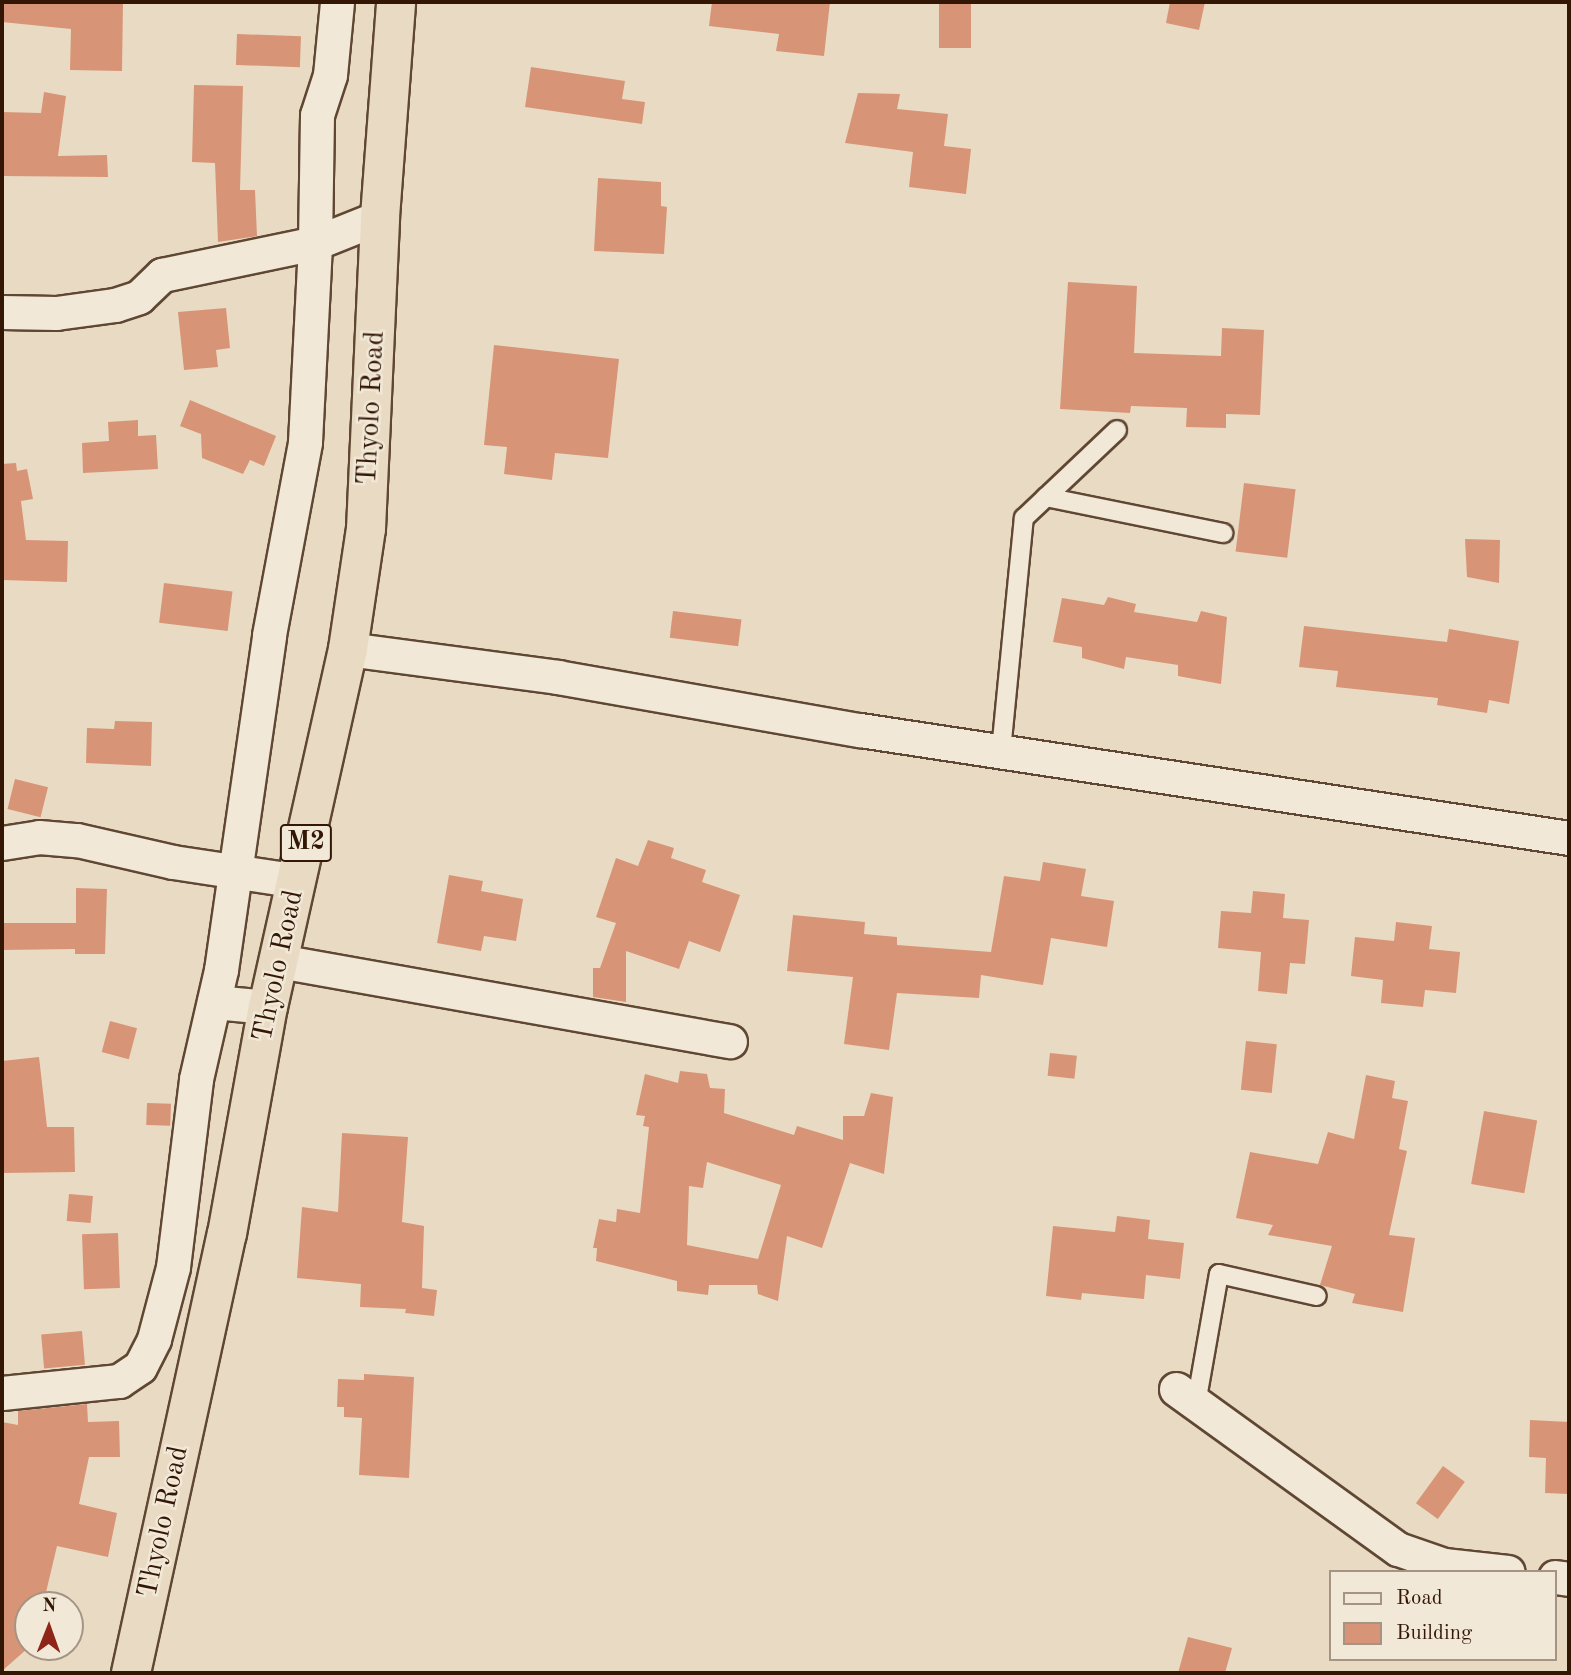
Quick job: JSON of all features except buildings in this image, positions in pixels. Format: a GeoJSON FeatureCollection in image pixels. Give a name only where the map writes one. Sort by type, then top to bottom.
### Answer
{"type":"FeatureCollection","features":[{"type":"Feature","properties":{"kind":"highway","name":"Thyolo Road"},"geometry":{"type":"LineString","coordinates":[[131,1673],[227,1234],[268,1007],[348,649],[366,529],[380,217],[396,2]]}},
{"type":"Feature","properties":{"kind":"street"},"geometry":{"type":"LineString","coordinates":[[2,1393],[119,1381],[141,1367],[154,1339],[177,1247],[189,1118],[214,1002],[237,871],[269,635],[305,442],[315,243],[317,115],[330,75],[337,2]]}},
{"type":"Feature","properties":{"kind":"street"},"geometry":{"type":"LineString","coordinates":[[2,312],[56,313],[115,306],[139,297],[162,275],[315,243],[380,217]]}},
{"type":"Feature","properties":{"kind":"street"},"geometry":{"type":"LineString","coordinates":[[348,649],[558,677],[1001,751],[1569,838]]}},
{"type":"Feature","properties":{"kind":"street"},"geometry":{"type":"LineString","coordinates":[[2,843],[39,837],[77,840],[173,862],[298,881]]}},
{"type":"Feature","properties":{"kind":"street"},"geometry":{"type":"LineString","coordinates":[[279,961],[730,1041]]}},
{"type":"Feature","properties":{"kind":"street"},"geometry":{"type":"LineString","coordinates":[[214,1002],[268,1007]]}},
{"type":"Feature","properties":{"kind":"street"},"geometry":{"type":"LineString","coordinates":[[177,1247],[197,1239],[227,1234]]}},
{"type":"Feature","properties":{"kind":"street"},"geometry":{"type":"LineString","coordinates":[[1186,1396],[1398,1549],[1444,1565],[1490,1570]]}},
{"type":"Feature","properties":{"kind":"lane"},"geometry":{"type":"LineString","coordinates":[[1001,751],[1024,517],[1117,430]]}},
{"type":"Feature","properties":{"kind":"lane"},"geometry":{"type":"LineString","coordinates":[[1046,496],[1223,533]]}},
{"type":"Feature","properties":{"kind":"lane"},"geometry":{"type":"LineString","coordinates":[[1186,1396],[1219,1274],[1317,1296]]}}]}
